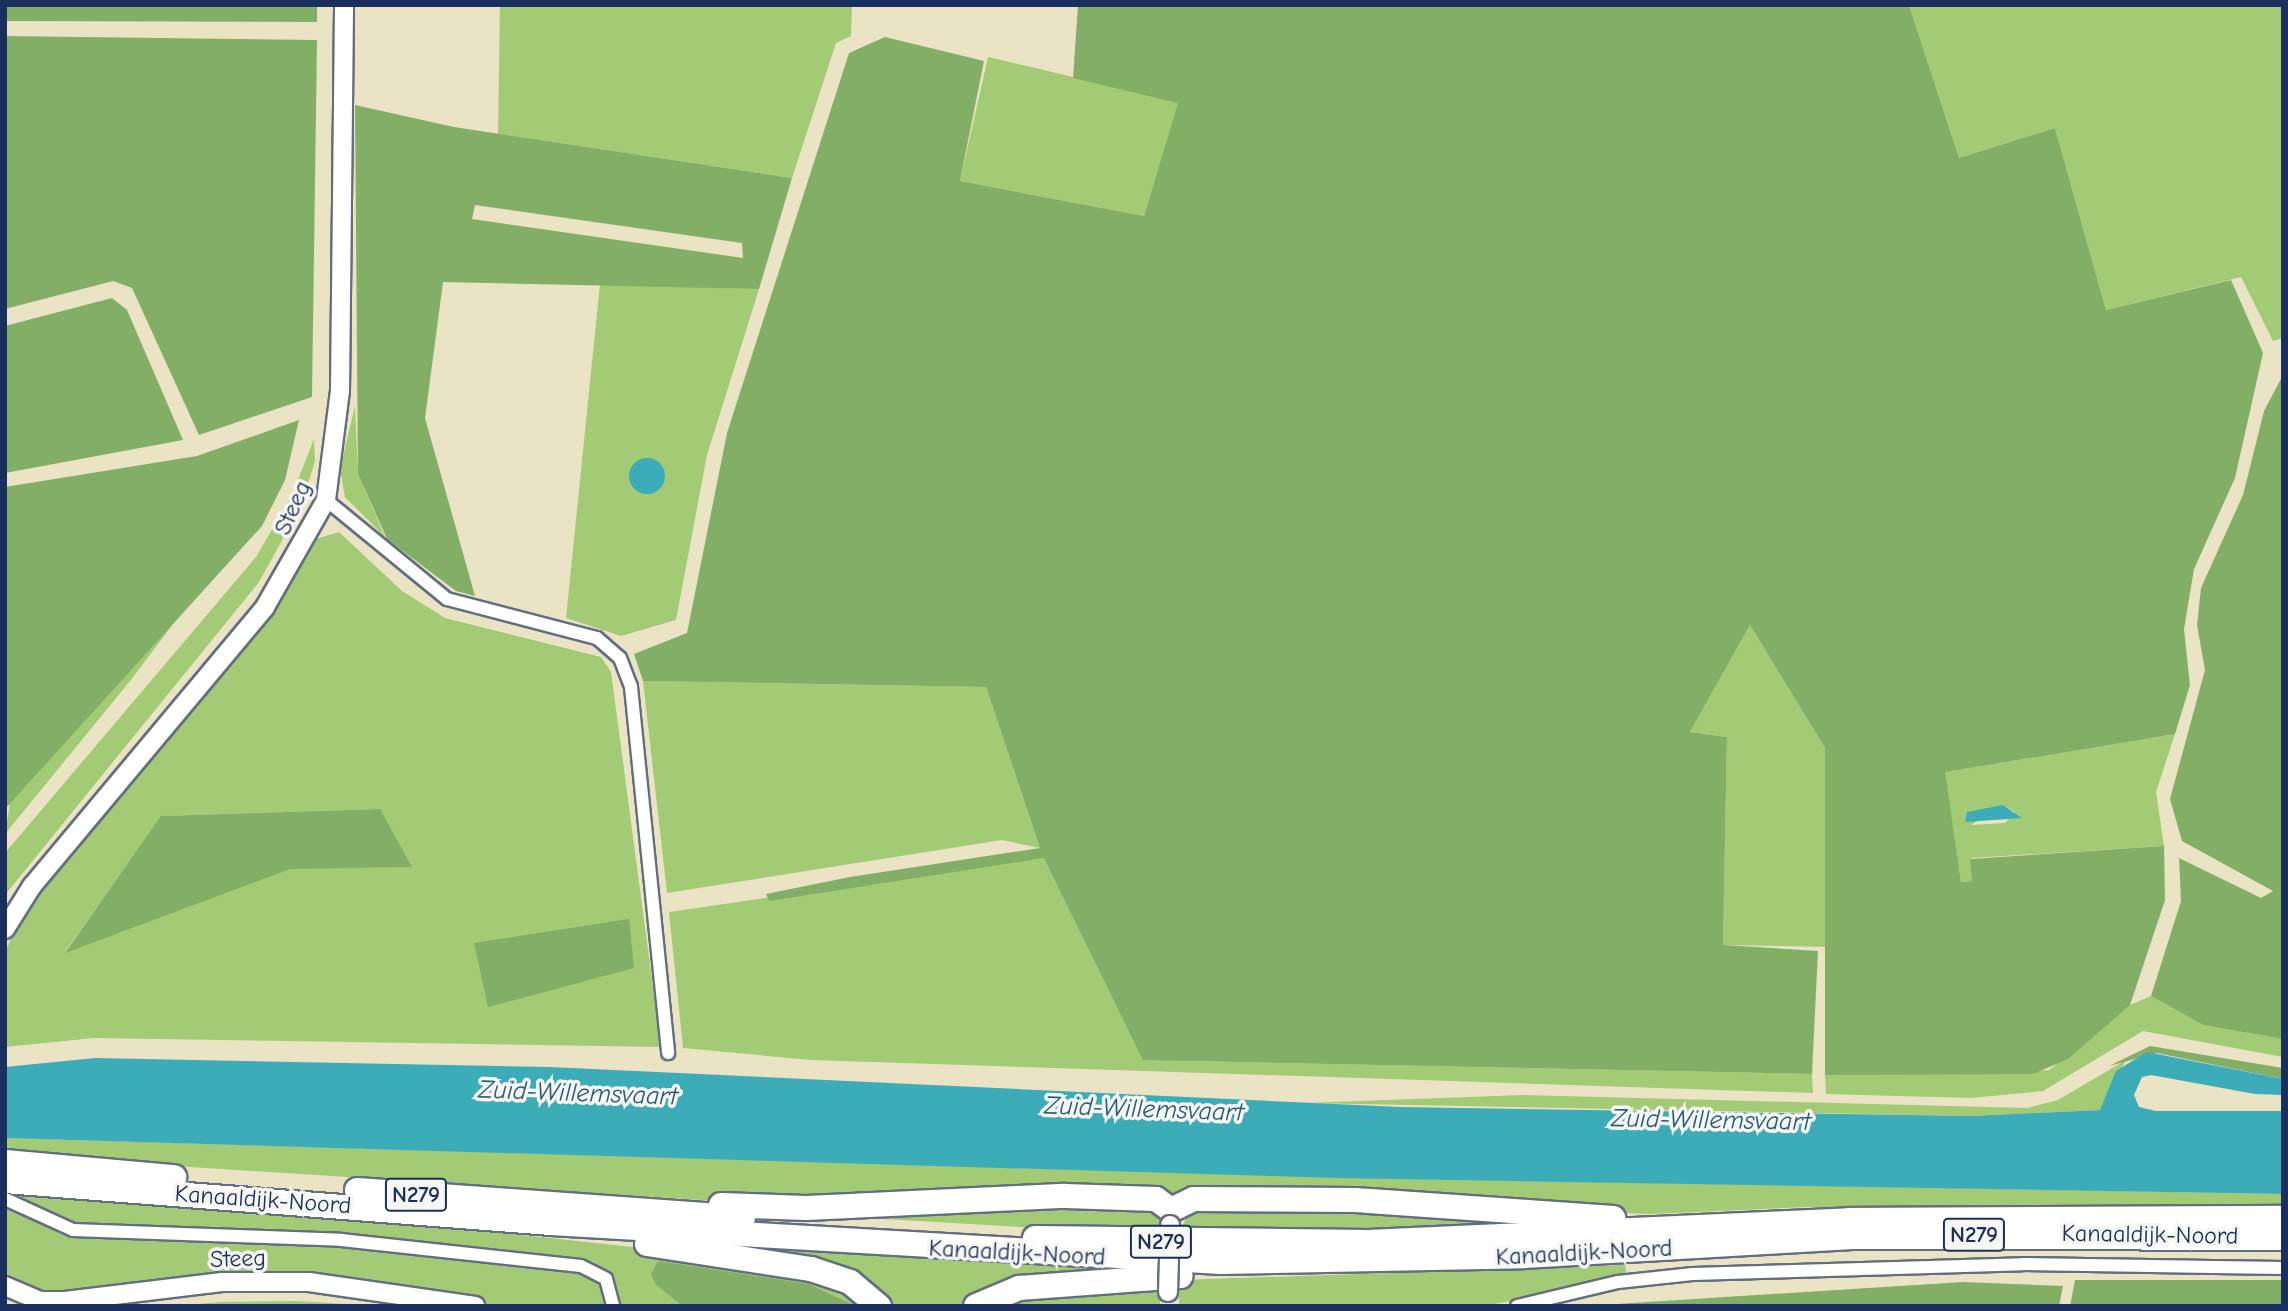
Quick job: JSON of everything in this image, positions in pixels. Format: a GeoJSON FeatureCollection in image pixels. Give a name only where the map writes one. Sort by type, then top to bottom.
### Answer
{"type":"FeatureCollection","features":[{"type":"Feature","properties":{"kind":"highway","name":"Kanaaldijk-Noord"},"geometry":{"type":"LineString","coordinates":[[5,1162],[605,1208],[1192,1243],[1381,1242],[1956,1217],[2283,1218]]}},
{"type":"Feature","properties":{"kind":"highway","name":"Kanaaldijk-Noord"},"geometry":{"type":"LineString","coordinates":[[5,1181],[551,1223],[1073,1257],[1323,1262],[1852,1237],[2283,1238]]}},
{"type":"Feature","properties":{"kind":"highway","name":"N279"},"geometry":{"type":"LineString","coordinates":[[605,1208],[806,1208],[1037,1196],[1146,1198],[1170,1217],[1194,1199],[1355,1200],[1718,1227]]}},
{"type":"Feature","properties":{"kind":"highway","name":"N279"},"geometry":{"type":"LineString","coordinates":[[551,1223],[590,1236],[811,1269],[850,1282],[879,1306]]}},
{"type":"Feature","properties":{"kind":"highway","name":"N279"},"geometry":{"type":"LineString","coordinates":[[976,1306],[1037,1285],[1287,1270],[1323,1262]]}},
{"type":"Feature","properties":{"kind":"street","name":"Steeg"},"geometry":{"type":"LineString","coordinates":[[5,929],[32,886],[265,607],[326,500],[340,391],[344,5]]}},
{"type":"Feature","properties":{"kind":"street"},"geometry":{"type":"LineString","coordinates":[[326,500],[447,599],[597,638],[620,658],[631,687],[668,1053]]}},
{"type":"Feature","properties":{"kind":"street","name":"Kanaaldijk-Noord"},"geometry":{"type":"LineString","coordinates":[[5,1199],[73,1230],[341,1240],[581,1266],[606,1279],[613,1306]]}},
{"type":"Feature","properties":{"kind":"street"},"geometry":{"type":"LineString","coordinates":[[1168,1299],[1170,1217]]}},
{"type":"Feature","properties":{"kind":"street","name":"Kanaaldijk-Noord"},"geometry":{"type":"LineString","coordinates":[[1517,1306],[1618,1282],[1693,1274],[2023,1264],[2283,1268]]}},
{"type":"Feature","properties":{"kind":"street","name":"Steeg"},"geometry":{"type":"LineString","coordinates":[[5,1286],[41,1301],[65,1301],[222,1282],[309,1282],[475,1306]]}},
{"type":"Feature","properties":{"kind":"green space"},"geometry":{"type":"Polygon","coordinates":[[[5,5],[317,5],[317,22],[5,21],[5,5]]]}},
{"type":"Feature","properties":{"kind":"green space"},"geometry":{"type":"Polygon","coordinates":[[[500,5],[852,5],[851,36],[836,43],[792,178],[498,134],[500,5]]]}},
{"type":"Feature","properties":{"kind":"green space"},"geometry":{"type":"Polygon","coordinates":[[[1078,5],[1909,5],[1959,158],[2055,128],[2106,310],[2231,280],[2263,353],[2235,478],[2194,569],[2184,629],[2190,685],[2175,734],[1945,772],[1961,882],[1972,881],[1970,859],[2164,846],[2165,900],[2130,1005],[2068,1059],[2033,1074],[1825,1075],[1825,748],[1750,625],[1690,732],[1727,737],[1723,945],[1818,951],[1812,1074],[1143,1060],[1044,858],[769,901],[766,894],[850,877],[1040,848],[986,687],[643,681],[634,654],[687,633],[727,433],[849,53],[885,37],[984,61],[960,181],[1144,216],[1178,103],[1073,78],[1078,5]]]}},
{"type":"Feature","properties":{"kind":"green space"},"geometry":{"type":"Polygon","coordinates":[[[1909,5],[2283,5],[2283,338],[2273,341],[2241,277],[2106,310],[2055,128],[1959,158],[1909,5]]]}},
{"type":"Feature","properties":{"kind":"green space"},"geometry":{"type":"Polygon","coordinates":[[[5,36],[317,40],[312,397],[199,435],[132,288],[113,281],[5,309],[5,36]]]}},
{"type":"Feature","properties":{"kind":"green space"},"geometry":{"type":"Polygon","coordinates":[[[988,57],[1179,102],[1144,216],[960,181],[988,57]]]}},
{"type":"Feature","properties":{"kind":"green space"},"geometry":{"type":"Polygon","coordinates":[[[355,105],[454,127],[792,178],[759,289],[443,282],[425,418],[475,596],[456,591],[387,539],[358,474],[355,105]],[[475,205],[472,219],[743,258],[742,243],[475,205]]]}},
{"type":"Feature","properties":{"kind":"green space"},"geometry":{"type":"Polygon","coordinates":[[[600,284],[759,289],[707,455],[676,620],[621,636],[566,618],[600,284]]]}},
{"type":"Feature","properties":{"kind":"green space"},"geometry":{"type":"Polygon","coordinates":[[[112,298],[127,310],[183,440],[5,473],[5,326],[112,298]]]}},
{"type":"Feature","properties":{"kind":"green space"},"geometry":{"type":"Polygon","coordinates":[[[2283,375],[2283,1039],[2203,1025],[2151,996],[2181,901],[2179,858],[2261,898],[2273,891],[2182,841],[2170,799],[2205,670],[2197,625],[2201,588],[2243,495],[2264,411],[2283,375]]]}},
{"type":"Feature","properties":{"kind":"green space"},"geometry":{"type":"Polygon","coordinates":[[[355,406],[358,474],[385,537],[345,497],[340,469],[355,406]]]}},
{"type":"Feature","properties":{"kind":"green space"},"geometry":{"type":"Polygon","coordinates":[[[299,420],[285,480],[262,526],[5,809],[5,487],[197,456],[299,420]]]}},
{"type":"Feature","properties":{"kind":"green space"},"geometry":{"type":"Polygon","coordinates":[[[314,439],[315,461],[301,506],[259,582],[5,895],[5,853],[256,557],[292,495],[314,439]]]}},
{"type":"Feature","properties":{"kind":"green space"},"geometry":{"type":"Polygon","coordinates":[[[339,532],[402,591],[445,618],[601,657],[611,672],[661,1047],[94,1038],[5,1047],[5,953],[19,919],[277,604],[316,539],[339,532]],[[379,809],[162,816],[65,952],[290,868],[411,867],[379,809]]]}},
{"type":"Feature","properties":{"kind":"green space"},"geometry":{"type":"Polygon","coordinates":[[[177,619],[130,681],[5,834],[10,803],[177,619]]]}},
{"type":"Feature","properties":{"kind":"green space"},"geometry":{"type":"Polygon","coordinates":[[[1750,625],[1825,748],[1829,947],[1723,945],[1727,737],[1690,732],[1750,625]]]}},
{"type":"Feature","properties":{"kind":"green space"},"geometry":{"type":"Polygon","coordinates":[[[643,681],[986,687],[1040,848],[1002,840],[667,893],[643,681]]]}},
{"type":"Feature","properties":{"kind":"green space"},"geometry":{"type":"Polygon","coordinates":[[[2175,734],[2156,792],[2164,846],[1971,858],[1972,881],[1961,882],[1944,772],[2175,734]],[[2003,805],[1971,825],[2005,823],[2015,812],[2003,805]]]}},
{"type":"Feature","properties":{"kind":"green space"},"geometry":{"type":"Polygon","coordinates":[[[380,809],[412,867],[290,869],[65,953],[161,816],[380,809]]]}},
{"type":"Feature","properties":{"kind":"green space"},"geometry":{"type":"Polygon","coordinates":[[[1044,858],[1183,1061],[1812,1074],[1813,1093],[811,1060],[683,1048],[669,912],[1044,858]]]}},
{"type":"Feature","properties":{"kind":"green space"},"geometry":{"type":"Polygon","coordinates":[[[629,919],[634,968],[488,1007],[474,943],[629,919]]]}},
{"type":"Feature","properties":{"kind":"green space"},"geometry":{"type":"Polygon","coordinates":[[[2151,996],[2203,1025],[2283,1039],[2283,1057],[2143,1031],[2043,1091],[1971,1098],[1826,1094],[1825,1075],[2049,1070],[2130,1005],[2151,996]]]}},
{"type":"Feature","properties":{"kind":"green space"},"geometry":{"type":"Polygon","coordinates":[[[2150,1046],[2283,1068],[2283,1079],[2157,1053],[2109,1066],[2150,1046]]]}},
{"type":"Feature","properties":{"kind":"green space"},"geometry":{"type":"Polygon","coordinates":[[[2126,1060],[2100,1110],[1971,1116],[1305,1103],[1523,1095],[2027,1108],[2058,1100],[2126,1060]]]}},
{"type":"Feature","properties":{"kind":"green space"},"geometry":{"type":"Polygon","coordinates":[[[5,1138],[1355,1177],[2283,1194],[2283,1209],[1809,1207],[1651,1214],[1173,1200],[750,1203],[5,1155],[5,1138]]]}},
{"type":"Feature","properties":{"kind":"green space"},"geometry":{"type":"Polygon","coordinates":[[[7,1190],[330,1214],[642,1248],[796,1270],[873,1306],[856,1306],[809,1284],[658,1262],[656,1285],[682,1306],[617,1306],[604,1272],[582,1263],[283,1231],[77,1225],[7,1190]]]}},
{"type":"Feature","properties":{"kind":"green space"},"geometry":{"type":"Polygon","coordinates":[[[1118,1201],[1160,1213],[1161,1235],[778,1213],[1118,1201]]]}},
{"type":"Feature","properties":{"kind":"green space"},"geometry":{"type":"Polygon","coordinates":[[[5,1203],[62,1232],[348,1245],[579,1271],[602,1281],[609,1306],[498,1306],[387,1286],[49,1295],[5,1277],[5,1203]]]}},
{"type":"Feature","properties":{"kind":"green space"},"geometry":{"type":"Polygon","coordinates":[[[1190,1205],[1618,1222],[1180,1235],[1190,1205]]]}},
{"type":"Feature","properties":{"kind":"green space"},"geometry":{"type":"Polygon","coordinates":[[[649,1238],[907,1257],[1179,1270],[968,1306],[884,1306],[649,1238]]]}},
{"type":"Feature","properties":{"kind":"green space"},"geometry":{"type":"Polygon","coordinates":[[[658,1261],[809,1284],[856,1306],[682,1306],[656,1285],[651,1274],[658,1261]]]}},
{"type":"Feature","properties":{"kind":"green space"},"geometry":{"type":"Polygon","coordinates":[[[1625,1265],[1627,1277],[1485,1306],[1179,1306],[1179,1280],[1625,1265]]]}},
{"type":"Feature","properties":{"kind":"green space"},"geometry":{"type":"Polygon","coordinates":[[[2075,1280],[2283,1280],[2283,1306],[2070,1306],[2075,1280]]]}},
{"type":"Feature","properties":{"kind":"green space"},"geometry":{"type":"Polygon","coordinates":[[[1160,1281],[1160,1306],[985,1306],[993,1301],[1160,1281]]]}},
{"type":"Feature","properties":{"kind":"green space"},"geometry":{"type":"Polygon","coordinates":[[[1963,1282],[2063,1286],[2059,1306],[1585,1306],[1963,1282]]]}},
{"type":"Feature","properties":{"kind":"green space"},"geometry":{"type":"Polygon","coordinates":[[[298,1301],[378,1306],[173,1306],[221,1302],[298,1301]]]}},
{"type":"Feature","properties":{"kind":"water"},"geometry":{"type":"Polygon","coordinates":[[[647,458],[660,463],[665,476],[660,489],[647,494],[634,489],[629,476],[634,463],[647,458]]]}},
{"type":"Feature","properties":{"kind":"water"},"geometry":{"type":"Polygon","coordinates":[[[2003,805],[2022,818],[1965,822],[1967,812],[2003,805]]]}},
{"type":"Feature","properties":{"kind":"water","name":"Zuid-Willemsvaart"},"geometry":{"type":"Polygon","coordinates":[[[2147,1052],[2283,1079],[2283,1095],[2255,1094],[2151,1075],[2142,1077],[2134,1095],[2139,1107],[2156,1111],[2283,1111],[2283,1194],[1338,1178],[5,1138],[5,1067],[95,1058],[550,1067],[1400,1107],[1971,1116],[2100,1110],[2116,1071],[2147,1052]]]}}]}
